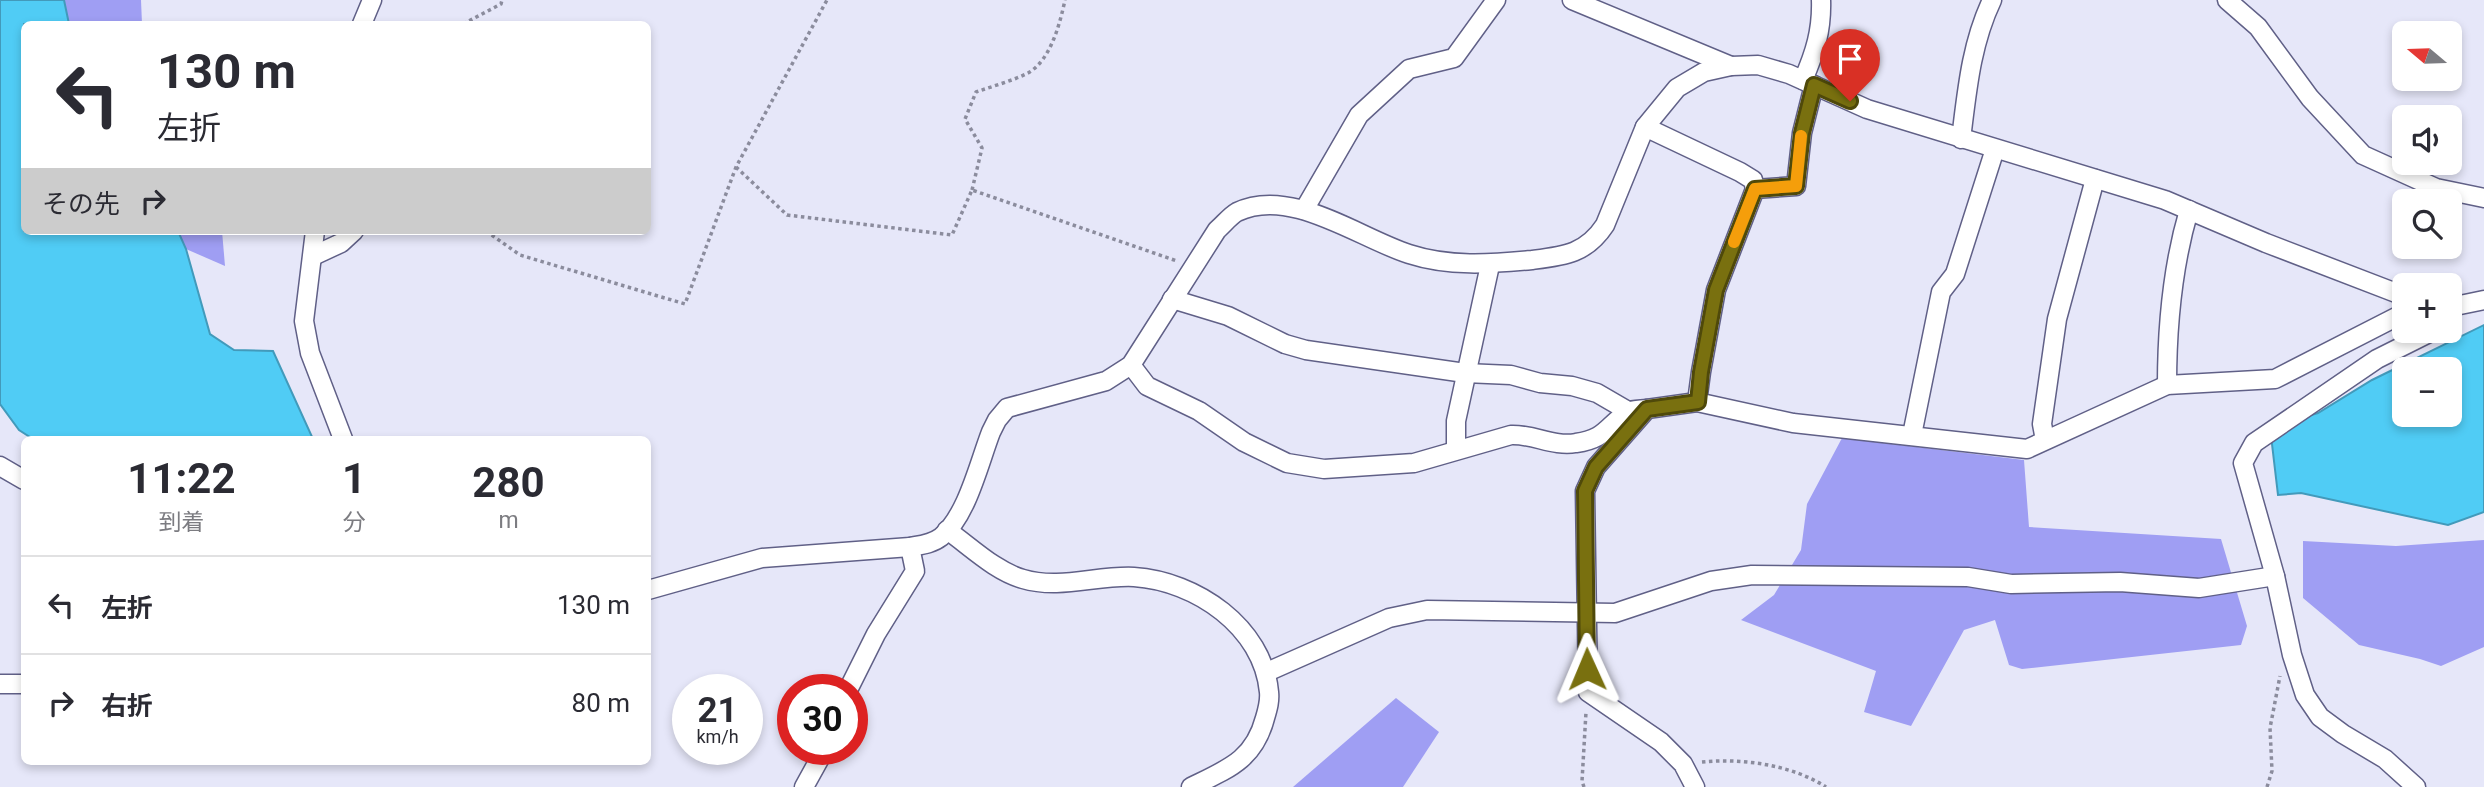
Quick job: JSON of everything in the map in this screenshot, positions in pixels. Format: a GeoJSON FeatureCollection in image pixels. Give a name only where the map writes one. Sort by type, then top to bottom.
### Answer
{"type":"FeatureCollection","features":[{"type":"Feature","properties":{"kind":"street"},"geometry":{"type":"LineString","coordinates":[[363,21],[372,0]]}},
{"type":"Feature","properties":{"kind":"street"},"geometry":{"type":"LineString","coordinates":[[1304,210],[1359,115],[1409,69],[1454,58],[1496,0]]}},
{"type":"Feature","properties":{"kind":"street"},"geometry":{"type":"LineString","coordinates":[[1572,0],[1731,66]]}},
{"type":"Feature","properties":{"kind":"street"},"geometry":{"type":"LineString","coordinates":[[1755,189],[1796,186],[1808,83],[1818,43],[1821,0]]}},
{"type":"Feature","properties":{"kind":"street"},"geometry":{"type":"LineString","coordinates":[[1961,139],[1970,64],[1992,0]]}},
{"type":"Feature","properties":{"kind":"street"},"geometry":{"type":"LineString","coordinates":[[2227,0],[2258,27],[2310,98],[2363,155],[2436,188],[2484,198]]}},
{"type":"Feature","properties":{"kind":"street"},"geometry":{"type":"LineString","coordinates":[[651,589],[762,558],[910,547],[940,538],[961,513],[997,420],[1007,408],[1106,380],[1130,365],[1217,230],[1235,213],[1253,206],[1280,204],[1304,210],[1409,254],[1458,264],[1490,264],[1559,257],[1582,249],[1596,239],[1605,225],[1645,127],[1677,88],[1704,72],[1731,66],[1758,65],[1867,109],[2165,200],[2266,243],[2392,291]]}},
{"type":"Feature","properties":{"kind":"street"},"geometry":{"type":"LineString","coordinates":[[1645,127],[1740,172],[1753,180],[1755,189],[1716,290],[1698,402]]}},
{"type":"Feature","properties":{"kind":"street"},"geometry":{"type":"LineString","coordinates":[[1912,435],[1941,292],[1955,274],[1995,149]]}},
{"type":"Feature","properties":{"kind":"street"},"geometry":{"type":"LineString","coordinates":[[2045,440],[2042,424],[2057,319],[2095,179]]}},
{"type":"Feature","properties":{"kind":"street"},"geometry":{"type":"LineString","coordinates":[[2167,385],[2167,343],[2183,232],[2189,210]]}},
{"type":"Feature","properties":{"kind":"street"},"geometry":{"type":"LineString","coordinates":[[315,235],[304,321],[310,353],[343,436]]}},
{"type":"Feature","properties":{"kind":"street"},"geometry":{"type":"LineString","coordinates":[[313,256],[341,243],[350,235]]}},
{"type":"Feature","properties":{"kind":"street"},"geometry":{"type":"LineString","coordinates":[[1456,450],[1456,421],[1490,264]]}},
{"type":"Feature","properties":{"kind":"street"},"geometry":{"type":"LineString","coordinates":[[1172,299],[1228,316],[1285,344],[1306,350],[1465,373],[1511,375],[1540,383],[1572,386],[1597,393],[1628,411],[1698,402],[1793,424],[2026,449],[2167,385],[2275,379],[2392,319]]}},
{"type":"Feature","properties":{"kind":"street"},"geometry":{"type":"LineString","coordinates":[[2462,303],[2484,300]]}},
{"type":"Feature","properties":{"kind":"street"},"geometry":{"type":"LineString","coordinates":[[2409,343],[2376,359],[2254,443],[2243,463],[2275,576],[2292,655],[2305,695],[2320,717],[2385,759],[2416,787]]}},
{"type":"Feature","properties":{"kind":"street"},"geometry":{"type":"LineString","coordinates":[[1130,365],[1147,386],[1199,411],[1244,442],[1287,463],[1324,469],[1414,463],[1511,435],[1527,434],[1555,444],[1577,443],[1605,434],[1628,411]]}},
{"type":"Feature","properties":{"kind":"street"},"geometry":{"type":"LineString","coordinates":[[1647,409],[1596,467],[1585,491],[1588,692],[1661,743],[1683,764],[1695,787]]}},
{"type":"Feature","properties":{"kind":"street"},"geometry":{"type":"LineString","coordinates":[[0,466],[21,478]]}},
{"type":"Feature","properties":{"kind":"street"},"geometry":{"type":"LineString","coordinates":[[947,530],[1004,571],[1021,579],[1060,584],[1136,577],[1161,581],[1205,598],[1227,615],[1255,649],[1267,672],[1270,701],[1254,747],[1238,762],[1191,787]]}},
{"type":"Feature","properties":{"kind":"street"},"geometry":{"type":"LineString","coordinates":[[856,674],[876,634],[915,571],[910,547]]}},
{"type":"Feature","properties":{"kind":"street"},"geometry":{"type":"LineString","coordinates":[[1267,672],[1389,618],[1427,610],[1615,613],[1711,581],[1752,575],[1968,577],[2011,584],[2120,582],[2199,588],[2275,576]]}},
{"type":"Feature","properties":{"kind":"street"},"geometry":{"type":"LineString","coordinates":[[0,684],[21,684]]}},
{"type":"Feature","properties":{"kind":"street"},"geometry":{"type":"LineString","coordinates":[[804,787],[816,765]]}},
{"type":"Feature","properties":{"kind":"path"},"geometry":{"type":"LineString","coordinates":[[469,21],[501,4],[502,0]]}},
{"type":"Feature","properties":{"kind":"path"},"geometry":{"type":"LineString","coordinates":[[492,235],[520,255],[685,304],[736,167],[827,0]]}},
{"type":"Feature","properties":{"kind":"path"},"geometry":{"type":"LineString","coordinates":[[736,167],[787,215],[952,234],[972,190],[982,148],[965,119],[976,92],[1030,72],[1042,59],[1059,28],[1065,0]]}},
{"type":"Feature","properties":{"kind":"path"},"geometry":{"type":"LineString","coordinates":[[972,190],[1193,266]]}},
{"type":"Feature","properties":{"kind":"path"},"geometry":{"type":"LineString","coordinates":[[2267,787],[2272,771],[2270,728],[2280,675],[2292,655]]}},
{"type":"Feature","properties":{"kind":"path"},"geometry":{"type":"LineString","coordinates":[[1584,787],[1582,781],[1588,692]]}},
{"type":"Feature","properties":{"kind":"path"},"geometry":{"type":"LineString","coordinates":[[1683,764],[1709,761],[1766,765],[1810,777],[1826,787]]}},
{"type":"Feature","properties":{"kind":"shaded area"},"geometry":{"type":"Polygon","coordinates":[[[64,0],[141,0],[142,21],[68,21],[64,0]]]}},
{"type":"Feature","properties":{"kind":"shaded area"},"geometry":{"type":"Polygon","coordinates":[[[180,235],[222,235],[225,266],[186,249],[180,235]]]}},
{"type":"Feature","properties":{"kind":"shaded area"},"geometry":{"type":"Polygon","coordinates":[[[1842,438],[2024,460],[2029,527],[2221,539],[2247,626],[2241,645],[2022,669],[2009,665],[1995,620],[1964,630],[1911,726],[1864,712],[1876,671],[1741,620],[1774,595],[1801,550],[1807,504],[1842,438]]]}},
{"type":"Feature","properties":{"kind":"shaded area"},"geometry":{"type":"Polygon","coordinates":[[[2484,540],[2484,647],[2441,666],[2359,645],[2303,598],[2303,541],[2396,546],[2484,540]]]}},
{"type":"Feature","properties":{"kind":"shaded area"},"geometry":{"type":"Polygon","coordinates":[[[1396,698],[1439,732],[1403,787],[1293,787],[1396,698]]]}},
{"type":"Feature","properties":{"kind":"water"},"geometry":{"type":"Polygon","coordinates":[[[0,0],[64,0],[68,21],[21,21],[21,235],[180,235],[210,334],[234,350],[273,351],[312,436],[28,436],[19,430],[0,404],[0,0]]]}},
{"type":"Feature","properties":{"kind":"water"},"geometry":{"type":"Polygon","coordinates":[[[2484,325],[2484,512],[2448,525],[2301,493],[2278,495],[2270,427],[2318,413],[2392,370],[2392,427],[2462,427],[2462,357],[2419,357],[2447,343],[2462,343],[2462,336],[2484,325]]]}},
{"type":"Feature","properties":{"kind":"slow traffic"},"geometry":{"type":"LineString","coordinates":[[1734,242],[1755,189],[1796,186],[1801,136]]}},
{"type":"Feature","properties":{"kind":"route"},"geometry":{"type":"LineString","coordinates":[[1587,669],[1585,491],[1596,467],[1647,409],[1698,402],[1716,290],[1755,189],[1796,186],[1802,133],[1814,85],[1850,101]]}}]}
